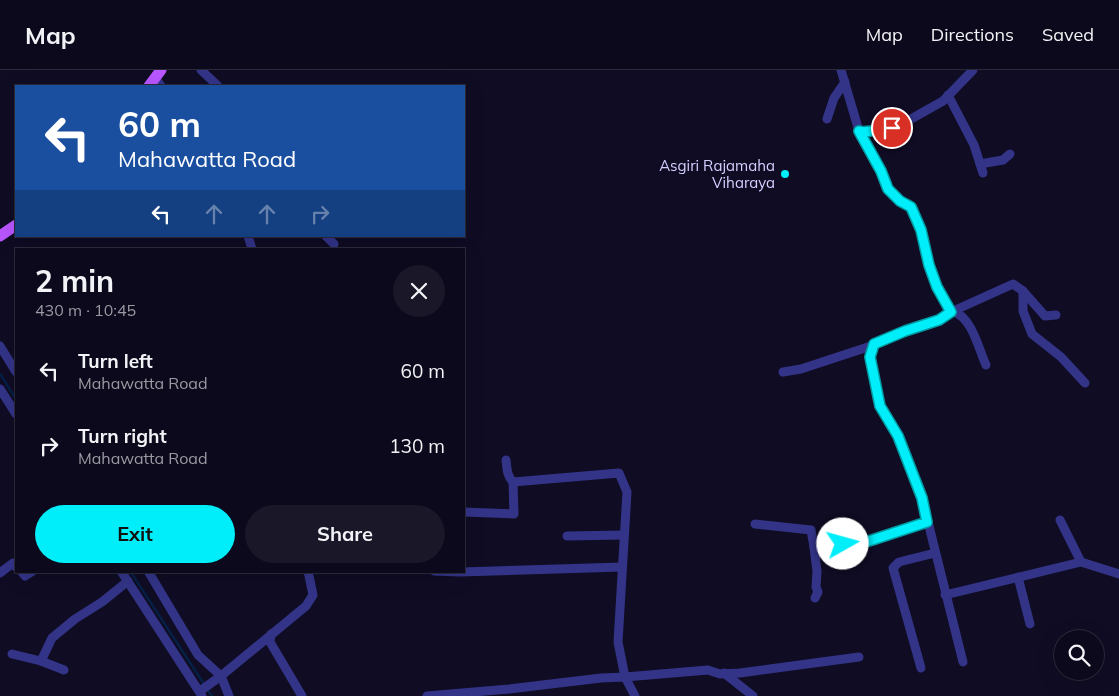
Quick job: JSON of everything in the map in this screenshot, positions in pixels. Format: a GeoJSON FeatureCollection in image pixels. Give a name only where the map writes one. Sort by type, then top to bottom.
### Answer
{"type":"FeatureCollection","features":[{"type":"Feature","properties":{"kind":"main road"},"geometry":{"type":"LineString","coordinates":[[0,236],[15,226]]}},
{"type":"Feature","properties":{"kind":"street"},"geometry":{"type":"LineString","coordinates":[[201,70],[217,85]]}},
{"type":"Feature","properties":{"kind":"street"},"geometry":{"type":"LineString","coordinates":[[841,70],[859,131],[881,171],[888,189],[900,201],[911,207],[921,230],[929,265],[937,287],[952,312],[959,314],[971,329],[986,365]]}},
{"type":"Feature","properties":{"kind":"street"},"geometry":{"type":"LineString","coordinates":[[859,131],[864,133],[880,128],[892,128],[919,115],[943,101],[973,70]]}},
{"type":"Feature","properties":{"kind":"street"},"geometry":{"type":"LineString","coordinates":[[827,119],[834,98],[845,82]]}},
{"type":"Feature","properties":{"kind":"street"},"geometry":{"type":"LineString","coordinates":[[948,95],[974,145],[982,169],[1003,160],[1010,154]]}},
{"type":"Feature","properties":{"kind":"street"},"geometry":{"type":"LineString","coordinates":[[327,237],[334,244]]}},
{"type":"Feature","properties":{"kind":"street"},"geometry":{"type":"LineString","coordinates":[[783,372],[801,369],[939,320],[952,312],[1013,284],[1023,291],[1045,316],[1056,315]]}},
{"type":"Feature","properties":{"kind":"street"},"geometry":{"type":"LineString","coordinates":[[1023,291],[1023,311],[1032,334],[1045,342],[1085,383]]}},
{"type":"Feature","properties":{"kind":"street"},"geometry":{"type":"LineString","coordinates":[[874,344],[870,357],[880,406],[898,436],[922,498],[963,662]]}},
{"type":"Feature","properties":{"kind":"street"},"geometry":{"type":"LineString","coordinates":[[0,346],[15,370]]}},
{"type":"Feature","properties":{"kind":"street"},"geometry":{"type":"LineString","coordinates":[[0,390],[15,412]]}},
{"type":"Feature","properties":{"kind":"street"},"geometry":{"type":"LineString","coordinates":[[465,512],[514,514],[513,482],[509,479],[506,460]]}},
{"type":"Feature","properties":{"kind":"street"},"geometry":{"type":"LineString","coordinates":[[513,482],[619,473],[627,492],[618,642],[625,677],[635,696]]}},
{"type":"Feature","properties":{"kind":"street"},"geometry":{"type":"LineString","coordinates":[[625,531],[629,516],[633,515]]}},
{"type":"Feature","properties":{"kind":"street"},"geometry":{"type":"LineString","coordinates":[[1060,520],[1081,562]]}},
{"type":"Feature","properties":{"kind":"street"},"geometry":{"type":"LineString","coordinates":[[814,547],[860,540],[869,541],[927,522]]}},
{"type":"Feature","properties":{"kind":"street"},"geometry":{"type":"LineString","coordinates":[[755,524],[811,530],[817,571],[816,587],[818,592],[816,598]]}},
{"type":"Feature","properties":{"kind":"street"},"geometry":{"type":"LineString","coordinates":[[567,536],[625,531]]}},
{"type":"Feature","properties":{"kind":"street"},"geometry":{"type":"LineString","coordinates":[[921,668],[893,568],[899,562],[935,553]]}},
{"type":"Feature","properties":{"kind":"street"},"geometry":{"type":"LineString","coordinates":[[945,595],[1081,562],[1119,574]]}},
{"type":"Feature","properties":{"kind":"street"},"geometry":{"type":"LineString","coordinates":[[0,573],[13,563],[15,565]]}},
{"type":"Feature","properties":{"kind":"street"},"geometry":{"type":"LineString","coordinates":[[465,572],[622,567]]}},
{"type":"Feature","properties":{"kind":"street"},"geometry":{"type":"LineString","coordinates":[[122,573],[204,690],[306,606],[313,596],[308,573]]}},
{"type":"Feature","properties":{"kind":"street"},"geometry":{"type":"LineString","coordinates":[[149,573],[198,655],[221,676],[229,696]]}},
{"type":"Feature","properties":{"kind":"street"},"geometry":{"type":"LineString","coordinates":[[1018,576],[1030,624]]}},
{"type":"Feature","properties":{"kind":"street"},"geometry":{"type":"LineString","coordinates":[[41,662],[52,638],[128,581]]}},
{"type":"Feature","properties":{"kind":"street"},"geometry":{"type":"LineString","coordinates":[[271,634],[270,642],[296,689],[302,696]]}},
{"type":"Feature","properties":{"kind":"street"},"geometry":{"type":"LineString","coordinates":[[12,654],[64,670]]}},
{"type":"Feature","properties":{"kind":"street"},"geometry":{"type":"LineString","coordinates":[[427,696],[601,678],[708,670],[740,673],[859,657]]}},
{"type":"Feature","properties":{"kind":"street"},"geometry":{"type":"LineString","coordinates":[[724,673],[753,696]]}},
{"type":"Feature","properties":{"kind":"waterway"},"geometry":{"type":"LineString","coordinates":[[0,374],[15,397]]}},
{"type":"Feature","properties":{"kind":"waterway"},"geometry":{"type":"LineString","coordinates":[[131,573],[204,684]]}},
{"type":"Feature","properties":{"kind":"waterway"},"geometry":{"type":"LineString","coordinates":[[207,689],[212,696]]}},
{"type":"Feature","properties":{"kind":"place","name":"Asgiri Rajamaha Viharaya"},"geometry":{"type":"Point","coordinates":[785,174]}},
{"type":"Feature","properties":{"kind":"route"},"geometry":{"type":"LineString","coordinates":[[843,544],[860,540],[869,541],[927,522],[922,498],[911,467],[898,436],[880,406],[870,357],[874,344],[939,320],[951,312],[937,287],[929,265],[921,230],[911,207],[900,201],[888,189],[881,171],[859,131],[864,133],[880,128],[892,128]]}}]}
